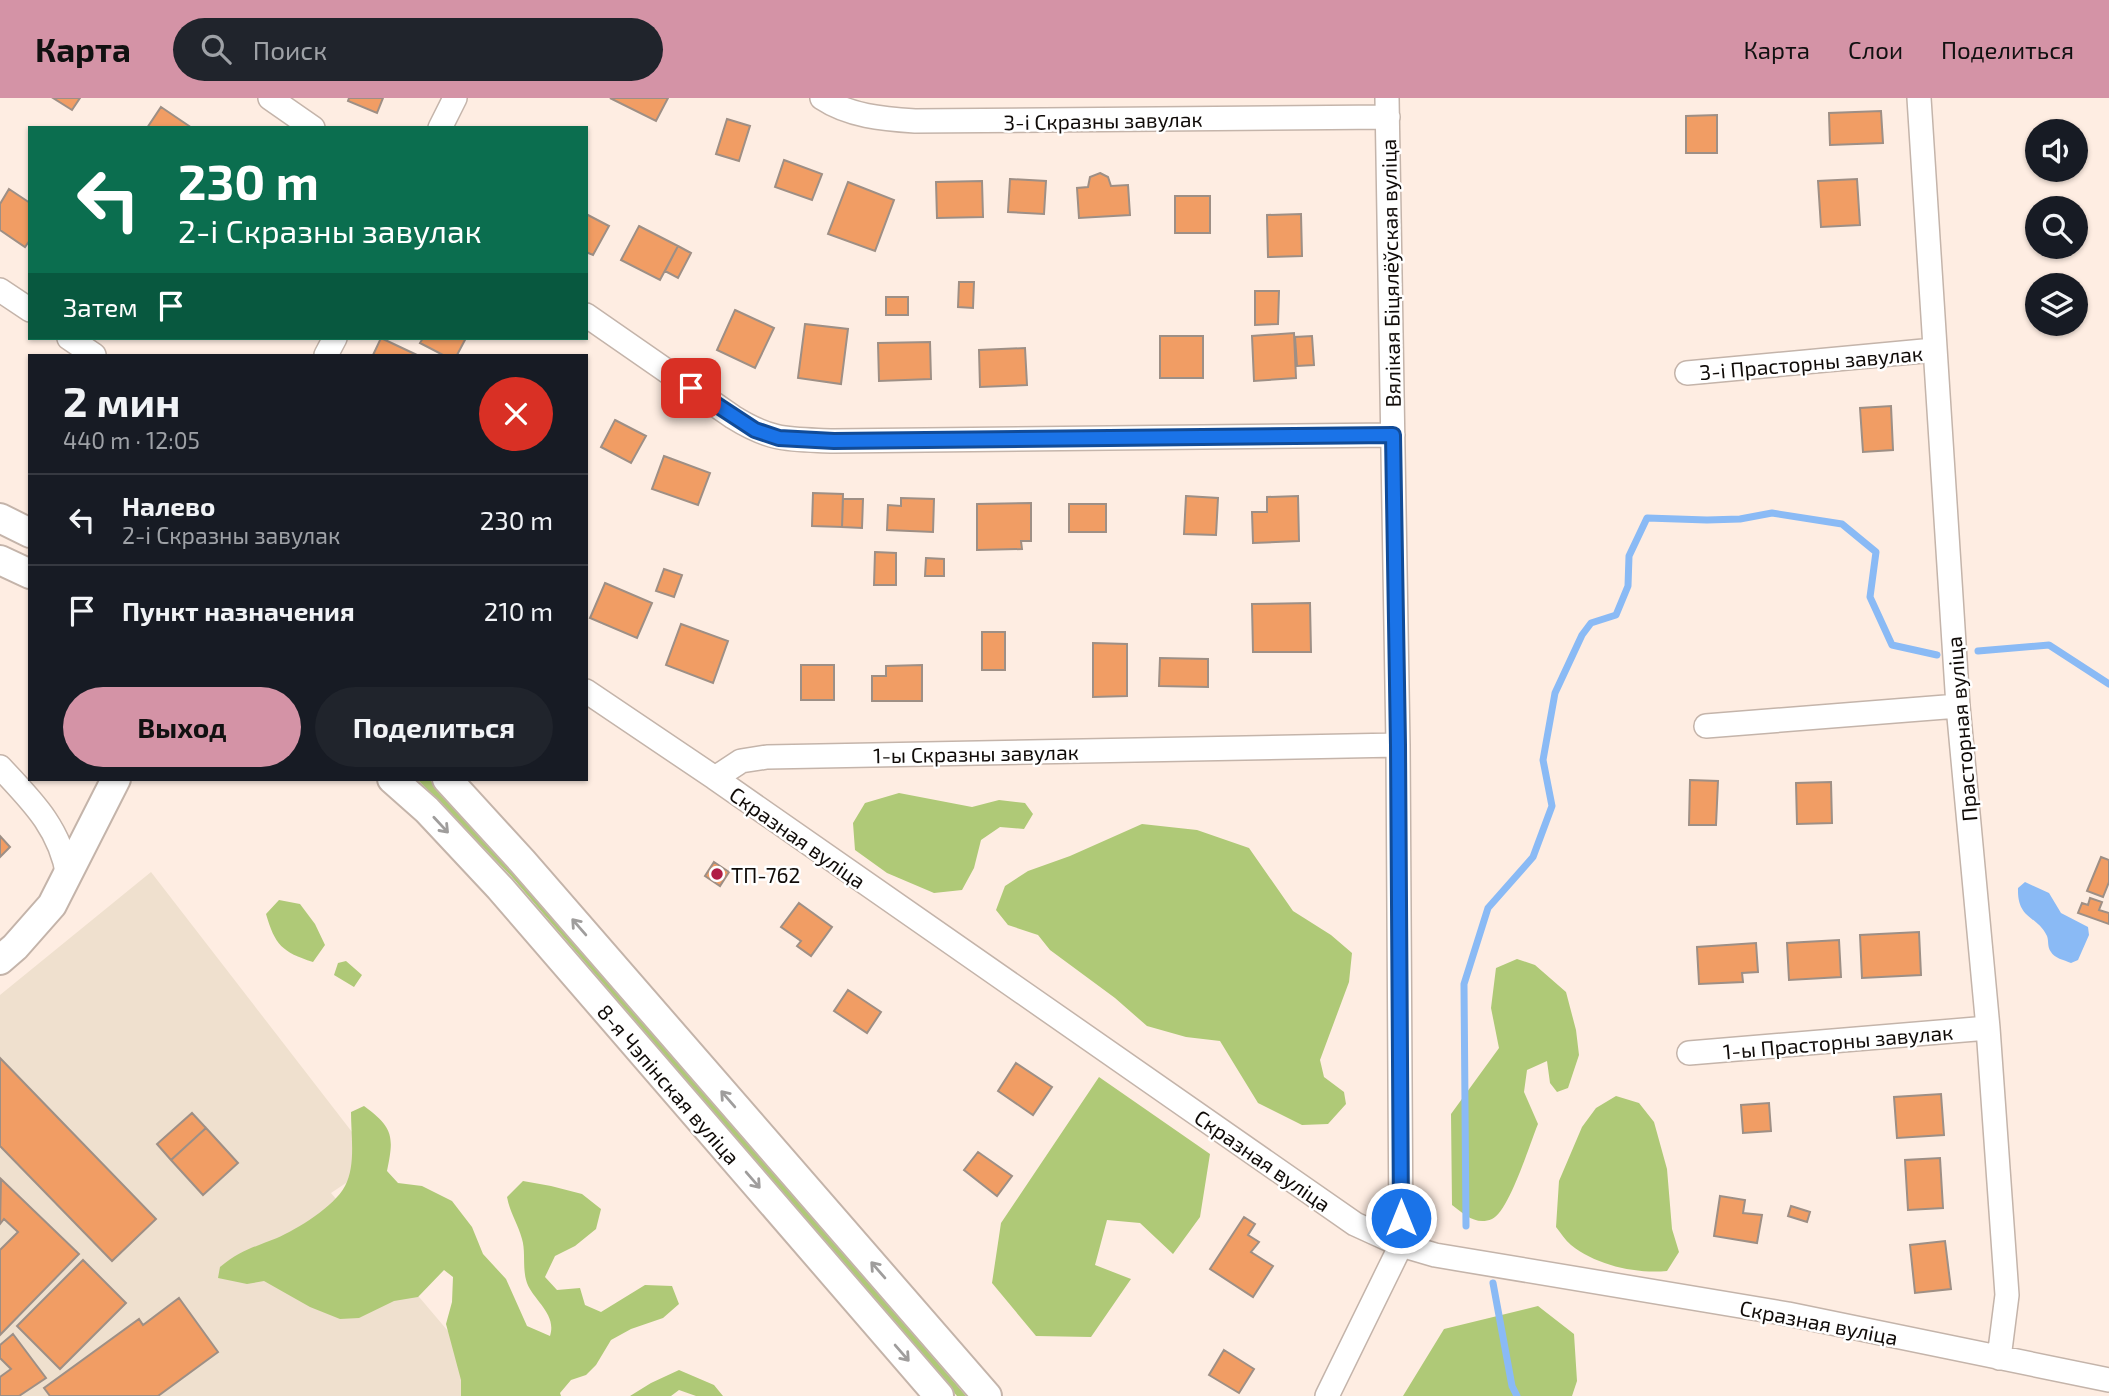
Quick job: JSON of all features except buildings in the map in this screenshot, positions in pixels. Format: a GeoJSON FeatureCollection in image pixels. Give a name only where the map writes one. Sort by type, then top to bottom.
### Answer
{"type":"FeatureCollection","features":[{"type":"Feature","properties":{"kind":"main road"},"geometry":{"type":"LineString","coordinates":[[0,518],[28,532]]}},
{"type":"Feature","properties":{"kind":"main road"},"geometry":{"type":"LineString","coordinates":[[0,560],[28,574]]}},
{"type":"Feature","properties":{"kind":"main road"},"geometry":{"type":"LineString","coordinates":[[0,960],[52,905],[116,781]]}},
{"type":"Feature","properties":{"kind":"main road","name":"8-я Чэпінская вуліца"},"geometry":{"type":"LineString","coordinates":[[394,781],[427,810],[500,888],[939,1396]]}},
{"type":"Feature","properties":{"kind":"main road","name":"8-я Чэпінская вуліца"},"geometry":{"type":"LineString","coordinates":[[449,781],[540,882],[986,1396]]}},
{"type":"Feature","properties":{"kind":"street"},"geometry":{"type":"LineString","coordinates":[[270,98],[310,126]]}},
{"type":"Feature","properties":{"kind":"street"},"geometry":{"type":"LineString","coordinates":[[441,126],[455,98]]}},
{"type":"Feature","properties":{"kind":"street","name":"3-і Скразны завулак"},"geometry":{"type":"LineString","coordinates":[[822,98],[834,106],[879,119],[915,121],[1387,107]]}},
{"type":"Feature","properties":{"kind":"street","name":"Прасторная вуліца"},"geometry":{"type":"LineString","coordinates":[[1919,98],[1958,706],[1988,1028],[2007,1295],[1999,1358]]}},
{"type":"Feature","properties":{"kind":"street","name":"Вялікая Біцялёўская вуліца"},"geometry":{"type":"LineString","coordinates":[[1327,1396],[1401,1245],[1398,745],[1387,107]]}},
{"type":"Feature","properties":{"kind":"street"},"geometry":{"type":"LineString","coordinates":[[0,290],[28,309]]}},
{"type":"Feature","properties":{"kind":"street"},"geometry":{"type":"LineString","coordinates":[[588,316],[733,417],[755,430],[779,438],[834,441],[1393,435]]}},
{"type":"Feature","properties":{"kind":"street"},"geometry":{"type":"LineString","coordinates":[[72,340],[93,354]]}},
{"type":"Feature","properties":{"kind":"street","name":"3-і Прасторны завулак"},"geometry":{"type":"LineString","coordinates":[[1687,373],[1934,350]]}},
{"type":"Feature","properties":{"kind":"street"},"geometry":{"type":"LineString","coordinates":[[588,692],[715,778]]}},
{"type":"Feature","properties":{"kind":"street"},"geometry":{"type":"LineString","coordinates":[[1706,726],[1958,706]]}},
{"type":"Feature","properties":{"kind":"street","name":"1-ы Скразны завулак"},"geometry":{"type":"LineString","coordinates":[[715,778],[741,761],[767,757],[1398,745]]}},
{"type":"Feature","properties":{"kind":"street"},"geometry":{"type":"LineString","coordinates":[[0,767],[48,822],[64,852],[68,876]]}},
{"type":"Feature","properties":{"kind":"street","name":"Скразная вуліца"},"geometry":{"type":"LineString","coordinates":[[715,778],[1344,1216],[1401,1245],[1435,1255],[1788,1314],[1999,1358],[2081,1386],[2109,1380]]}},
{"type":"Feature","properties":{"kind":"street","name":"1-ы Прасторны завулак"},"geometry":{"type":"LineString","coordinates":[[1689,1054],[1988,1028]]}},
{"type":"Feature","properties":{"kind":"shaded area"},"geometry":{"type":"Polygon","coordinates":[[[151,872],[376,1163],[331,1193],[503,1396],[0,1396],[0,995],[151,872]]]}},
{"type":"Feature","properties":{"kind":"green space"},"geometry":{"type":"Polygon","coordinates":[[[419,781],[431,781],[517,871],[966,1396],[957,1396],[511,876],[419,781]]]}},
{"type":"Feature","properties":{"kind":"green space"},"geometry":{"type":"Polygon","coordinates":[[[899,793],[972,807],[999,800],[1025,803],[1033,814],[1024,829],[1000,827],[981,840],[974,868],[962,890],[934,893],[887,873],[855,850],[853,823],[865,803],[899,793]]]}},
{"type":"Feature","properties":{"kind":"green space"},"geometry":{"type":"Polygon","coordinates":[[[1142,824],[1197,830],[1249,848],[1293,911],[1331,935],[1352,953],[1349,982],[1320,1060],[1324,1077],[1344,1092],[1346,1104],[1328,1124],[1302,1125],[1258,1103],[1220,1041],[1186,1037],[1147,1026],[1115,998],[1050,950],[1038,935],[1008,925],[996,910],[1005,886],[1028,871],[1070,856],[1142,824]]]}},
{"type":"Feature","properties":{"kind":"green space"},"geometry":{"type":"Polygon","coordinates":[[[279,900],[300,904],[315,924],[325,945],[313,962],[287,951],[273,933],[266,914],[279,900]]]}},
{"type":"Feature","properties":{"kind":"green space"},"geometry":{"type":"Polygon","coordinates":[[[1517,959],[1535,965],[1566,992],[1576,1030],[1579,1055],[1568,1088],[1557,1092],[1550,1083],[1547,1061],[1527,1070],[1524,1092],[1538,1124],[1505,1204],[1492,1219],[1481,1221],[1470,1218],[1452,1205],[1451,1114],[1499,1048],[1491,1008],[1496,968],[1517,959]]]}},
{"type":"Feature","properties":{"kind":"green space"},"geometry":{"type":"Polygon","coordinates":[[[346,961],[362,975],[354,987],[334,975],[338,963],[346,961]]]}},
{"type":"Feature","properties":{"kind":"green space"},"geometry":{"type":"Polygon","coordinates":[[[1099,1077],[1210,1154],[1200,1217],[1173,1254],[1140,1223],[1107,1220],[1095,1265],[1131,1279],[1091,1337],[1036,1336],[992,1283],[1001,1223],[1099,1077]]]}},
{"type":"Feature","properties":{"kind":"green space"},"geometry":{"type":"Polygon","coordinates":[[[1616,1096],[1639,1103],[1654,1122],[1667,1169],[1672,1229],[1679,1252],[1667,1271],[1642,1271],[1604,1263],[1571,1245],[1556,1227],[1559,1181],[1582,1127],[1596,1108],[1616,1096]]]}},
{"type":"Feature","properties":{"kind":"green space"},"geometry":{"type":"Polygon","coordinates":[[[364,1106],[381,1121],[389,1134],[391,1150],[387,1171],[398,1183],[422,1186],[452,1201],[472,1227],[483,1254],[506,1279],[527,1326],[550,1336],[548,1314],[527,1283],[522,1239],[507,1197],[523,1181],[582,1194],[601,1209],[596,1229],[575,1246],[555,1256],[545,1277],[557,1290],[580,1288],[585,1305],[601,1312],[645,1285],[672,1286],[679,1304],[663,1318],[631,1329],[611,1340],[596,1365],[586,1375],[571,1380],[560,1393],[561,1396],[461,1396],[461,1380],[446,1324],[452,1302],[453,1277],[444,1270],[418,1297],[394,1301],[359,1318],[340,1319],[310,1307],[264,1281],[247,1284],[218,1278],[220,1267],[227,1261],[304,1223],[340,1194],[351,1169],[351,1112],[364,1106]]]}},
{"type":"Feature","properties":{"kind":"green space"},"geometry":{"type":"Polygon","coordinates":[[[1538,1306],[1574,1334],[1577,1381],[1572,1396],[1403,1396],[1444,1329],[1538,1306]]]}},
{"type":"Feature","properties":{"kind":"green space"},"geometry":{"type":"Polygon","coordinates":[[[679,1370],[714,1385],[723,1396],[696,1396],[679,1390],[671,1396],[630,1396],[651,1383],[679,1370]]]}},
{"type":"Feature","properties":{"kind":"water"},"geometry":{"type":"Polygon","coordinates":[[[2025,882],[2049,893],[2061,913],[2088,927],[2089,935],[2078,960],[2071,963],[2052,954],[2043,929],[2021,906],[2018,888],[2025,882]]]}},
{"type":"Feature","properties":{"kind":"waterway"},"geometry":{"type":"LineString","coordinates":[[1466,1226],[1464,984],[1488,908],[1533,857],[1552,806],[1543,760],[1555,693],[1582,635],[1591,623],[1616,615],[1628,586],[1629,556],[1647,518],[1740,519],[1772,513],[1842,524],[1876,552],[1870,597],[1892,645],[1937,655]]}},
{"type":"Feature","properties":{"kind":"waterway"},"geometry":{"type":"LineString","coordinates":[[1978,651],[2049,645],[2109,684]]}},
{"type":"Feature","properties":{"kind":"waterway"},"geometry":{"type":"LineString","coordinates":[[1493,1283],[1512,1386],[1517,1396]]}},
{"type":"Feature","properties":{"kind":"place","name":"ТП-762"},"geometry":{"type":"Point","coordinates":[717,874]}},
{"type":"Feature","properties":{"kind":"route"},"geometry":{"type":"LineString","coordinates":[[691,388],[755,430],[779,438],[834,441],[1393,435],[1401,1218]]}}]}
